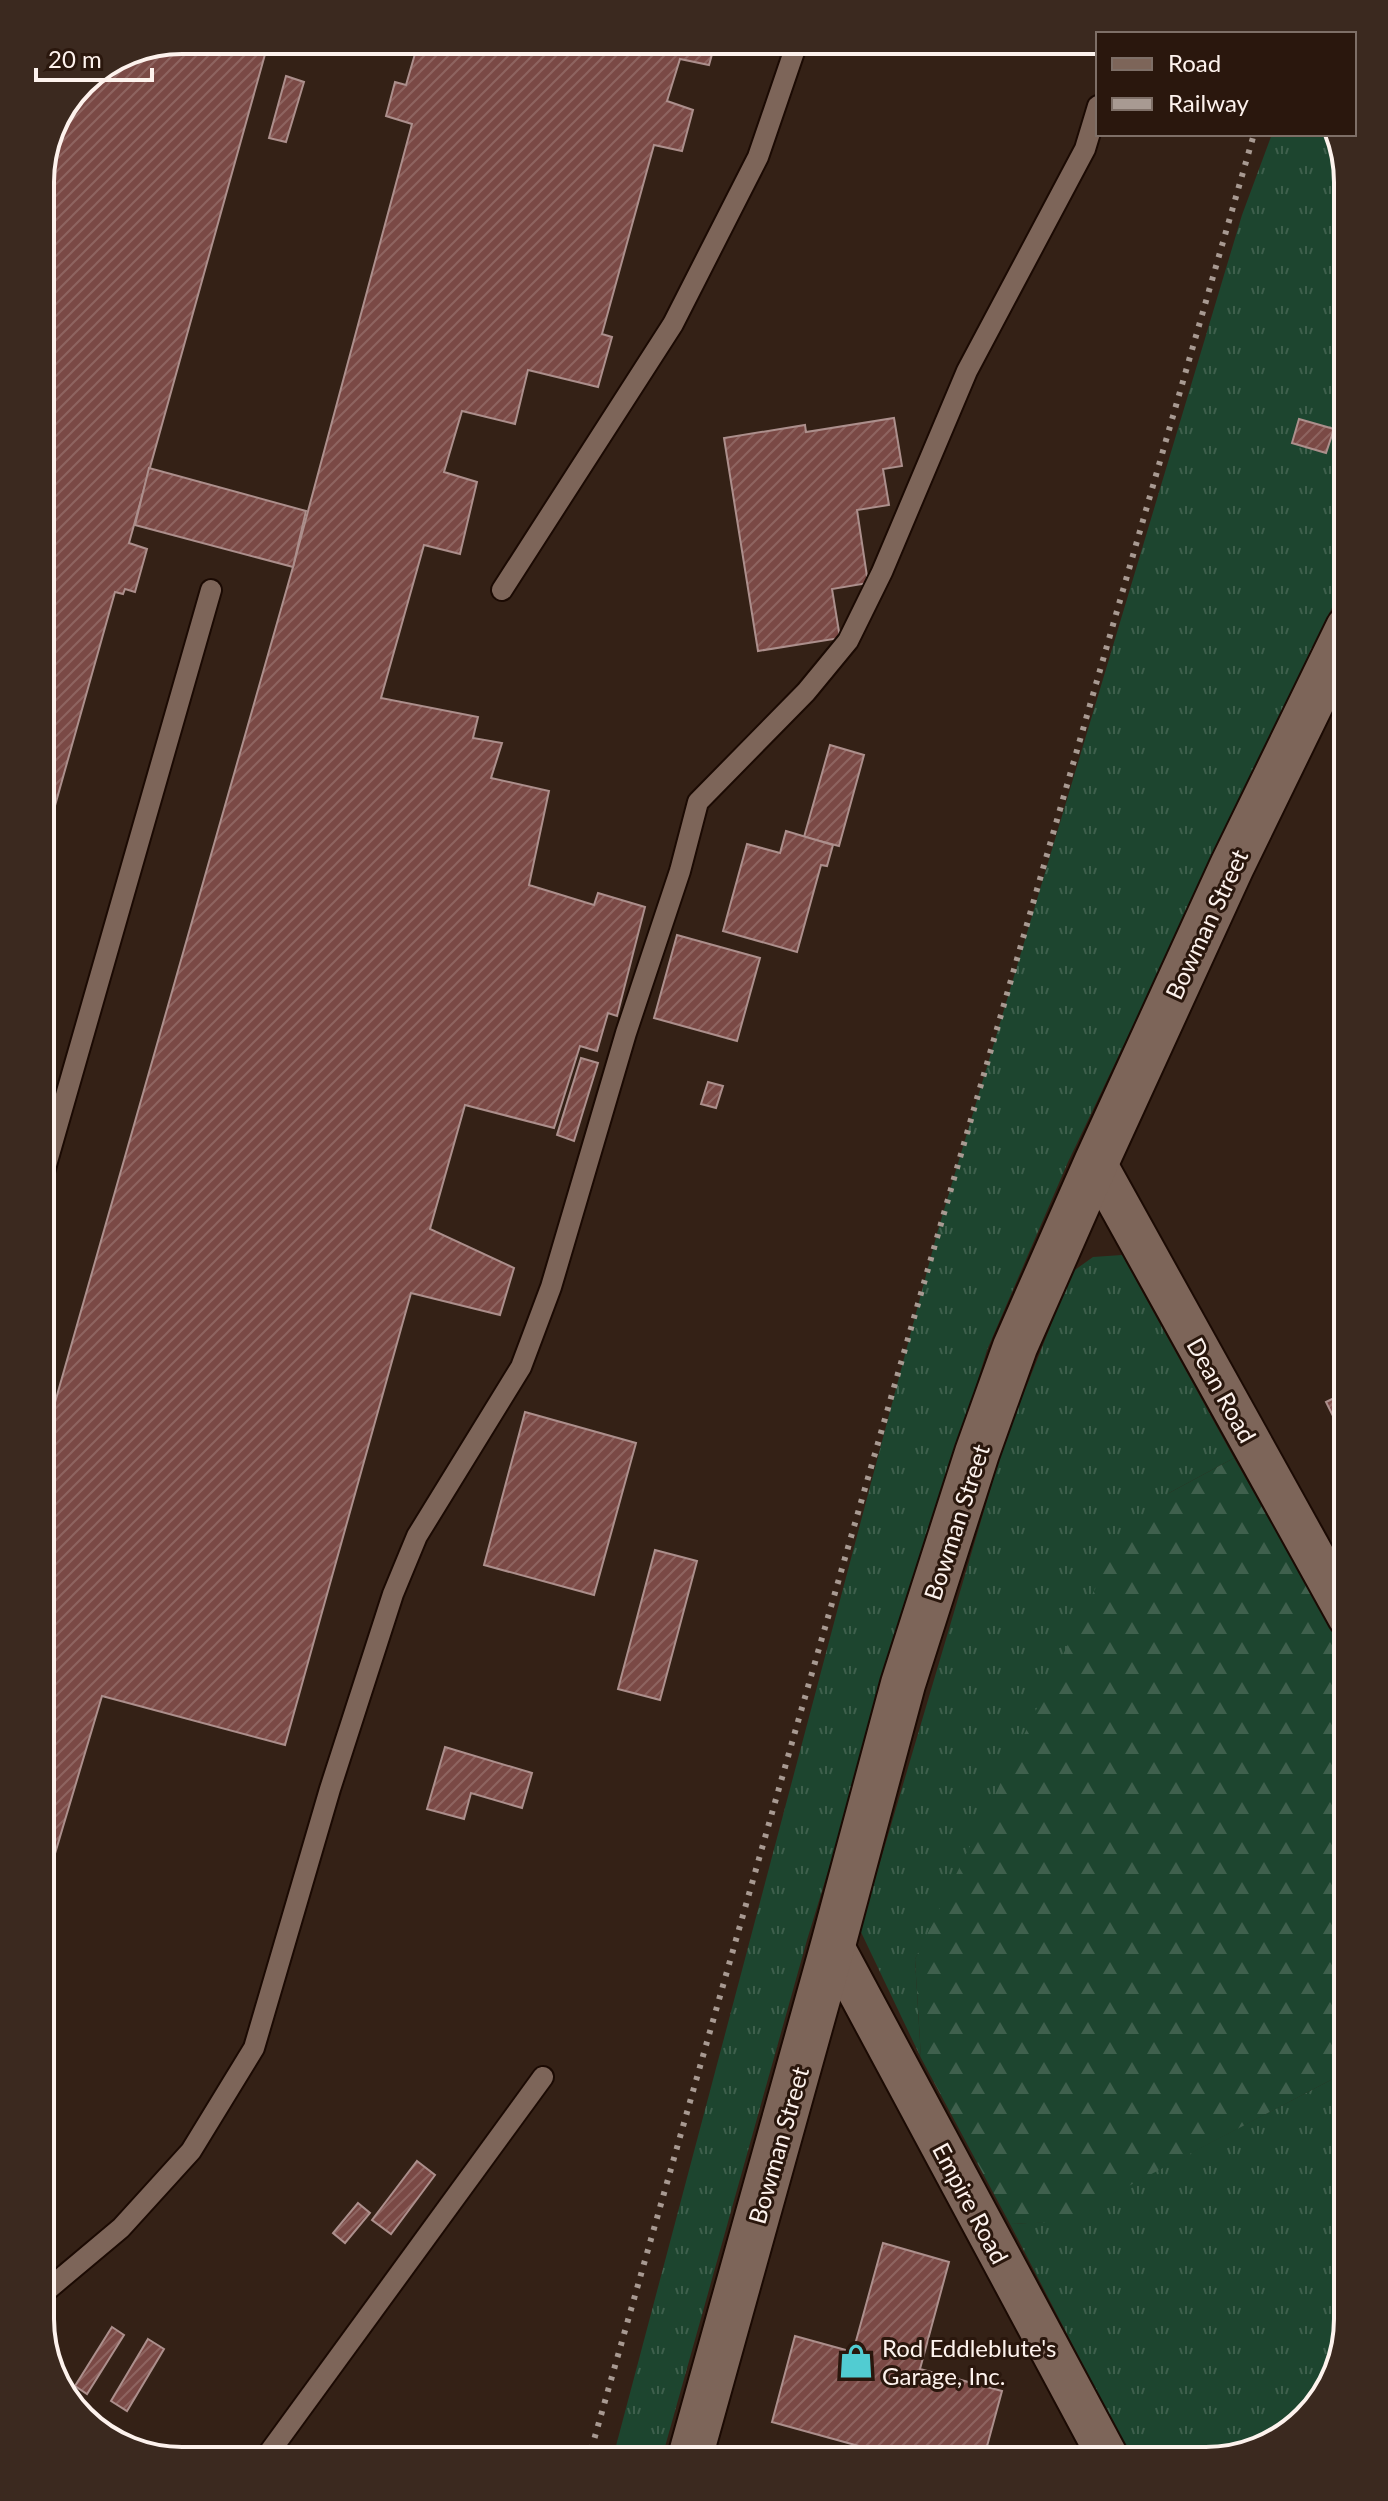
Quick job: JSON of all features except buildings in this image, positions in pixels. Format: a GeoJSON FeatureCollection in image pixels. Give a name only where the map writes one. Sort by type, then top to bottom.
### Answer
{"type":"FeatureCollection","features":[{"type":"Feature","properties":{"kind":"street","name":"Bowman Street"},"geometry":{"type":"LineString","coordinates":[[693,2447],[903,1684],[977,1453],[1015,1347],[1096,1163],[1232,866],[1334,657]]}},
{"type":"Feature","properties":{"kind":"street","name":"Dean Road"},"geometry":{"type":"LineString","coordinates":[[1096,1163],[1334,1592]]}},
{"type":"Feature","properties":{"kind":"street","name":"Empire Road"},"geometry":{"type":"LineString","coordinates":[[833,1945],[1102,2447]]}},
{"type":"Feature","properties":{"kind":"lane"},"geometry":{"type":"LineString","coordinates":[[502,590],[673,324],[758,157],[793,54]]}},
{"type":"Feature","properties":{"kind":"lane"},"geometry":{"type":"LineString","coordinates":[[54,2284],[121,2228],[191,2151],[254,2048],[330,1789],[393,1594],[417,1536],[521,1367],[551,1287],[626,1033],[680,871],[698,802],[806,692],[848,641],[882,572],[967,371],[1085,149],[1096,113]]}},
{"type":"Feature","properties":{"kind":"lane"},"geometry":{"type":"LineString","coordinates":[[54,1137],[211,590]]}},
{"type":"Feature","properties":{"kind":"lane"},"geometry":{"type":"LineString","coordinates":[[273,2447],[543,2077]]}},
{"type":"Feature","properties":{"kind":"green space"},"geometry":{"type":"Polygon","coordinates":[[[1271,136],[1325,136],[1332,157],[1334,182],[1334,603],[1068,1162],[987,1350],[807,1940],[665,2447],[616,2447],[938,1230],[1242,215],[1271,136]]]}},
{"type":"Feature","properties":{"kind":"green space"},"geometry":{"type":"Polygon","coordinates":[[[1122,1255],[1234,1458],[1169,1493],[915,1959],[921,2058],[860,1930],[1004,1443],[1072,1272],[1093,1257],[1122,1255]]]}},
{"type":"Feature","properties":{"kind":"green space"},"geometry":{"type":"Polygon","coordinates":[[[1234,1458],[1334,1633],[1334,2078],[1060,2222],[1010,2224],[921,2058],[915,1959],[1112,1554],[1169,1493],[1234,1458]]]}},
{"type":"Feature","properties":{"kind":"green space"},"geometry":{"type":"Polygon","coordinates":[[[1334,2078],[1333,2336],[1321,2376],[1312,2390],[1297,2410],[1270,2430],[1231,2445],[1126,2447],[1010,2224],[1060,2221],[1334,2078]]]}},
{"type":"Feature","properties":{"kind":"railway"},"geometry":{"type":"LineString","coordinates":[[592,2447],[1253,136]]}},
{"type":"Feature","properties":{"kind":"place","name":"Rod Eddleblute's Garage, Inc."},"geometry":{"type":"Point","coordinates":[856,2361]}}]}
